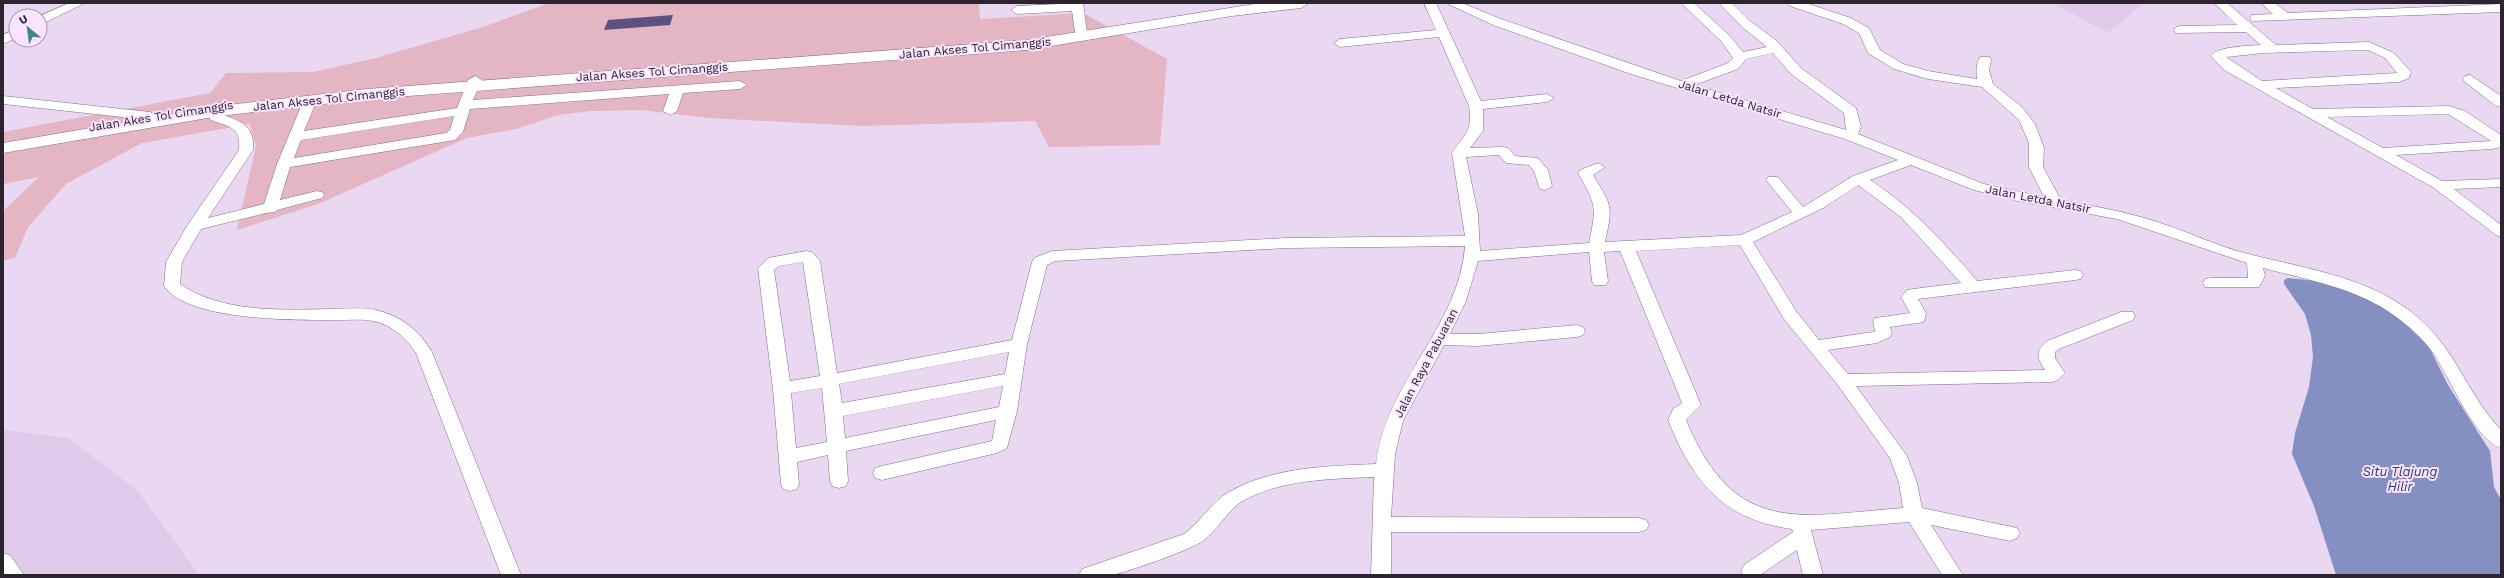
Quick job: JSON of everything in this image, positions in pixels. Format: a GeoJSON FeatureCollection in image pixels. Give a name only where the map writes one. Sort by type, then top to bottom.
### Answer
{"type":"FeatureCollection","features":[{"type":"Feature","properties":{"kind":"main road","name":"Jalan Akes Tol Cimanggis"},"geometry":{"type":"LineString","coordinates":[[220,108],[372,87],[473,82],[1023,40],[1081,32],[1250,3]]}},
{"type":"Feature","properties":{"kind":"main road","name":"Jalan Akses Tol Cimanggis"},"geometry":{"type":"LineString","coordinates":[[3,148],[148,119],[220,108],[310,100],[473,82],[1027,45],[1094,36],[1215,13],[1301,3]]}},
{"type":"Feature","properties":{"kind":"main road","name":"Jalan Akes Tol Cimanggis"},"geometry":{"type":"LineString","coordinates":[[3,142],[148,119]]}},
{"type":"Feature","properties":{"kind":"street"},"geometry":{"type":"LineString","coordinates":[[48,17],[79,3]]}},
{"type":"Feature","properties":{"kind":"street"},"geometry":{"type":"LineString","coordinates":[[1430,3],[1442,33],[1476,106],[1478,124],[1477,132],[1459,153]]}},
{"type":"Feature","properties":{"kind":"street","name":"Jalan Letda Natsir"},"geometry":{"type":"LineString","coordinates":[[1452,3],[1497,22],[1683,85],[1850,136],[1909,161],[1997,192],[2145,223],[2224,252],[2348,285],[2365,292],[2404,314],[2438,346],[2476,414],[2501,441]]}},
{"type":"Feature","properties":{"kind":"street"},"geometry":{"type":"LineString","coordinates":[[1687,3],[1701,18],[1723,36],[1740,56]]}},
{"type":"Feature","properties":{"kind":"street"},"geometry":{"type":"LineString","coordinates":[[1725,3],[1738,18],[1775,49],[1800,74],[1850,111],[1854,127],[1850,136]]}},
{"type":"Feature","properties":{"kind":"street"},"geometry":{"type":"LineString","coordinates":[[1794,3],[1846,21],[1865,31],[1869,44],[1874,52],[1898,67],[1986,84]]}},
{"type":"Feature","properties":{"kind":"street"},"geometry":{"type":"LineString","coordinates":[[2220,3],[2253,23],[2273,50]]}},
{"type":"Feature","properties":{"kind":"street"},"geometry":{"type":"LineString","coordinates":[[2267,3],[2284,16]]}},
{"type":"Feature","properties":{"kind":"street"},"geometry":{"type":"LineString","coordinates":[[1017,10],[1077,5],[1081,32]]}},
{"type":"Feature","properties":{"kind":"street"},"geometry":{"type":"LineString","coordinates":[[2180,30],[2253,23],[2284,16],[2441,10],[2477,6],[2501,8]]}},
{"type":"Feature","properties":{"kind":"street"},"geometry":{"type":"LineString","coordinates":[[2441,10],[2468,19],[2501,18]]}},
{"type":"Feature","properties":{"kind":"street"},"geometry":{"type":"LineString","coordinates":[[1340,43],[1442,33]]}},
{"type":"Feature","properties":{"kind":"street"},"geometry":{"type":"LineString","coordinates":[[2260,85],[2399,78],[2404,72],[2388,54],[2369,46],[2230,52],[2216,56],[2225,65],[2260,85],[2383,152],[2439,185],[2498,226]]}},
{"type":"Feature","properties":{"kind":"street"},"geometry":{"type":"LineString","coordinates":[[1740,56],[1775,49]]}},
{"type":"Feature","properties":{"kind":"street"},"geometry":{"type":"LineString","coordinates":[[1683,85],[1733,66],[1739,61],[1740,56]]}},
{"type":"Feature","properties":{"kind":"street"},"geometry":{"type":"LineString","coordinates":[[1985,60],[1981,73],[1986,84],[2026,118],[2038,152],[2036,167],[2055,203]]}},
{"type":"Feature","properties":{"kind":"street"},"geometry":{"type":"LineString","coordinates":[[2470,79],[2501,103]]}},
{"type":"Feature","properties":{"kind":"street"},"geometry":{"type":"LineString","coordinates":[[284,164],[450,137],[456,132],[462,108],[473,82]]}},
{"type":"Feature","properties":{"kind":"street"},"geometry":{"type":"LineString","coordinates":[[295,137],[462,108],[740,85]]}},
{"type":"Feature","properties":{"kind":"street"},"geometry":{"type":"LineString","coordinates":[[670,111],[678,89]]}},
{"type":"Feature","properties":{"kind":"street"},"geometry":{"type":"LineString","coordinates":[[1476,106],[1547,98]]}},
{"type":"Feature","properties":{"kind":"street"},"geometry":{"type":"LineString","coordinates":[[3,100],[99,108],[148,119]]}},
{"type":"Feature","properties":{"kind":"street"},"geometry":{"type":"LineString","coordinates":[[270,209],[284,164],[310,100]]}},
{"type":"Feature","properties":{"kind":"street"},"geometry":{"type":"LineString","coordinates":[[220,108],[216,117],[238,125],[247,138],[246,150],[195,226],[174,262],[172,286],[178,292],[220,308],[258,314],[374,315],[389,321],[414,335],[427,360],[511,575]]}},
{"type":"Feature","properties":{"kind":"street"},"geometry":{"type":"LineString","coordinates":[[2313,113],[2449,110],[2460,114],[2499,140],[2497,144],[2492,145],[2383,152]]}},
{"type":"Feature","properties":{"kind":"street"},"geometry":{"type":"LineString","coordinates":[[1459,153],[1502,151],[1511,160],[1533,161],[1541,170],[1545,186]]}},
{"type":"Feature","properties":{"kind":"street","name":"Jalan Raya Pabuaran"},"geometry":{"type":"LineString","coordinates":[[1381,575],[1382,524],[1386,470],[1394,422],[1440,339],[1460,299],[1471,257],[1471,219],[1458,160],[1459,153]]}},
{"type":"Feature","properties":{"kind":"street"},"geometry":{"type":"LineString","coordinates":[[1471,257],[1596,247],[1726,243],[1744,240],[1771,230],[1801,214],[1858,179],[1909,161]]}},
{"type":"Feature","properties":{"kind":"street"},"geometry":{"type":"LineString","coordinates":[[1598,167],[1585,173],[1602,202],[1603,215],[1596,247],[1600,281]]}},
{"type":"Feature","properties":{"kind":"street"},"geometry":{"type":"LineString","coordinates":[[1858,179],[1888,200],[1926,232],[1973,287]]}},
{"type":"Feature","properties":{"kind":"street"},"geometry":{"type":"LineString","coordinates":[[1773,180],[1801,214]]}},
{"type":"Feature","properties":{"kind":"street"},"geometry":{"type":"LineString","coordinates":[[2439,185],[2501,183]]}},
{"type":"Feature","properties":{"kind":"street"},"geometry":{"type":"LineString","coordinates":[[195,226],[270,209],[317,196]]}},
{"type":"Feature","properties":{"kind":"street"},"geometry":{"type":"LineString","coordinates":[[1744,240],[1780,300],[1814,346],[1843,380],[1898,456],[1908,483],[1909,497],[1914,514],[1953,575]]}},
{"type":"Feature","properties":{"kind":"street"},"geometry":{"type":"LineString","coordinates":[[882,473],[997,446],[1003,436],[1019,344],[1040,262],[1052,256],[1287,243],[1472,241]]}},
{"type":"Feature","properties":{"kind":"street"},"geometry":{"type":"LineString","coordinates":[[1626,246],[1692,406],[1679,414],[1677,420],[1687,446],[1701,470],[1718,492],[1752,513],[1781,521],[1802,529],[1914,514],[2010,533]]}},
{"type":"Feature","properties":{"kind":"street"},"geometry":{"type":"LineString","coordinates":[[790,484],[782,389],[766,268],[774,262],[806,256],[812,260],[834,412],[839,481]]}},
{"type":"Feature","properties":{"kind":"street"},"geometry":{"type":"LineString","coordinates":[[2211,283],[2253,283],[2257,276],[2254,261]]}},
{"type":"Feature","properties":{"kind":"street"},"geometry":{"type":"LineString","coordinates":[[1814,346],[1877,337],[1884,333],[1881,322],[1918,318],[1919,315],[1909,298],[1913,294],[2075,275]]}},
{"type":"Feature","properties":{"kind":"street"},"geometry":{"type":"LineString","coordinates":[[1843,380],[2052,376],[2056,373],[2046,358],[2047,350],[2053,345],[2127,316]]}},
{"type":"Feature","properties":{"kind":"street"},"geometry":{"type":"LineString","coordinates":[[1440,339],[1478,340],[1576,331]]}},
{"type":"Feature","properties":{"kind":"street"},"geometry":{"type":"LineString","coordinates":[[782,389],[1019,344]]}},
{"type":"Feature","properties":{"kind":"street"},"geometry":{"type":"LineString","coordinates":[[834,412],[1014,378]]}},
{"type":"Feature","properties":{"kind":"street"},"geometry":{"type":"LineString","coordinates":[[787,457],[1008,411]]}},
{"type":"Feature","properties":{"kind":"street"},"geometry":{"type":"LineString","coordinates":[[1089,575],[1191,539],[1203,531],[1231,500],[1258,488],[1311,476],[1386,470]]}},
{"type":"Feature","properties":{"kind":"street"},"geometry":{"type":"LineString","coordinates":[[1382,524],[1486,526],[1639,525]]}},
{"type":"Feature","properties":{"kind":"street"},"geometry":{"type":"LineString","coordinates":[[1751,571],[1802,529]]}},
{"type":"Feature","properties":{"kind":"street"},"geometry":{"type":"LineString","coordinates":[[1802,529],[1813,575]]}},
{"type":"Feature","properties":{"kind":"street"},"geometry":{"type":"LineString","coordinates":[[3,561],[14,575]]}},
{"type":"Feature","properties":{"kind":"shaded area"},"geometry":{"type":"Polygon","coordinates":[[[549,3],[979,3],[980,19],[1083,13],[1167,59],[1160,145],[1049,147],[1035,121],[862,126],[709,118],[641,110],[591,111],[558,115],[516,129],[467,138],[318,204],[237,230],[256,146],[250,124],[142,143],[66,184],[28,227],[15,258],[3,261],[3,211],[39,177],[3,184],[3,132],[210,93],[226,73],[313,72],[376,58],[483,27],[549,3]]]}},
{"type":"Feature","properties":{"kind":"shaded area"},"geometry":{"type":"Polygon","coordinates":[[[2052,3],[2144,3],[2108,33],[2052,3]]]}},
{"type":"Feature","properties":{"kind":"shaded area"},"geometry":{"type":"Polygon","coordinates":[[[3,430],[68,438],[138,491],[199,575],[17,575],[3,563],[3,430]]]}},
{"type":"Feature","properties":{"kind":"water","name":"Situ Tlajung Hilir"},"geometry":{"type":"Polygon","coordinates":[[[2288,278],[2317,281],[2373,300],[2399,318],[2428,345],[2448,385],[2490,451],[2494,487],[2501,500],[2501,575],[2336,575],[2314,506],[2292,454],[2295,433],[2309,387],[2313,357],[2311,335],[2305,314],[2284,284],[2284,280],[2288,278]]]}},
{"type":"Feature","properties":{"kind":"building"},"geometry":{"type":"Polygon","coordinates":[[[673,15],[670,25],[604,30],[608,20],[673,15]]]}}]}
